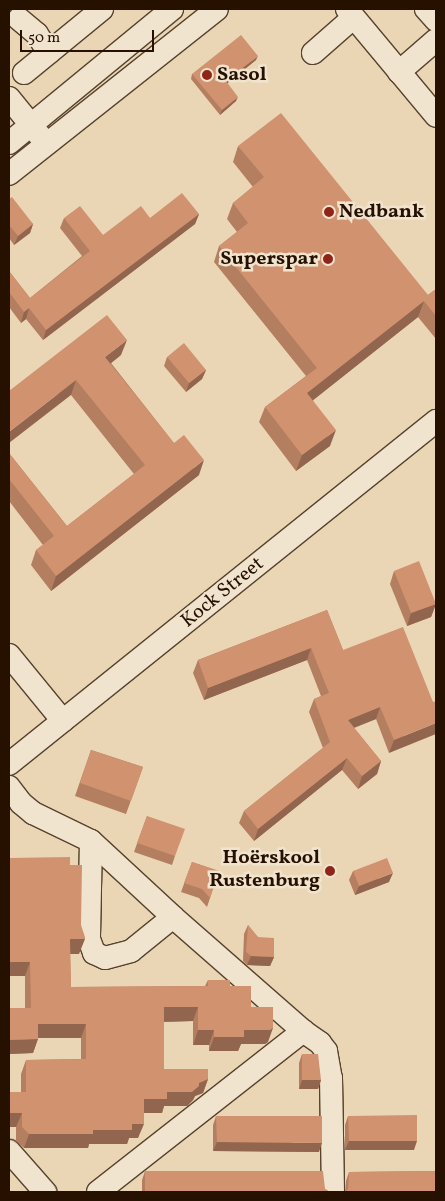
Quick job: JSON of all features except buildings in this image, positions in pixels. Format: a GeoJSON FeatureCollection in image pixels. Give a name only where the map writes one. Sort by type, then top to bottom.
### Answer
{"type":"FeatureCollection","features":[{"type":"Feature","properties":{"kind":"street"},"geometry":{"type":"LineString","coordinates":[[24,73],[102,9]]}},
{"type":"Feature","properties":{"kind":"street"},"geometry":{"type":"LineString","coordinates":[[16,134],[172,9]]}},
{"type":"Feature","properties":{"kind":"street"},"geometry":{"type":"LineString","coordinates":[[9,174],[217,9]]}},
{"type":"Feature","properties":{"kind":"street"},"geometry":{"type":"LineString","coordinates":[[426,9],[436,20]]}},
{"type":"Feature","properties":{"kind":"street"},"geometry":{"type":"LineString","coordinates":[[313,53],[350,13],[436,116]]}},
{"type":"Feature","properties":{"kind":"street"},"geometry":{"type":"LineString","coordinates":[[14,20],[37,34],[49,53]]}},
{"type":"Feature","properties":{"kind":"street"},"geometry":{"type":"LineString","coordinates":[[399,72],[436,40]]}},
{"type":"Feature","properties":{"kind":"street"},"geometry":{"type":"LineString","coordinates":[[9,98],[16,134],[38,150]]}},
{"type":"Feature","properties":{"kind":"street","name":"Kock Street"},"geometry":{"type":"LineString","coordinates":[[9,764],[436,421]]}},
{"type":"Feature","properties":{"kind":"street"},"geometry":{"type":"LineString","coordinates":[[9,655],[63,721]]}},
{"type":"Feature","properties":{"kind":"street"},"geometry":{"type":"LineString","coordinates":[[9,787],[21,803],[33,813],[91,840],[173,917],[303,1032],[320,1043],[329,1062],[332,1106],[333,1192]]}},
{"type":"Feature","properties":{"kind":"street"},"geometry":{"type":"LineString","coordinates":[[91,840],[89,939],[94,953],[105,958],[131,951],[173,917]]}},
{"type":"Feature","properties":{"kind":"street"},"geometry":{"type":"LineString","coordinates":[[98,1192],[303,1032]]}},
{"type":"Feature","properties":{"kind":"street"},"geometry":{"type":"LineString","coordinates":[[9,1151],[45,1192]]}},
{"type":"Feature","properties":{"kind":"place","name":"Sasol"},"geometry":{"type":"Point","coordinates":[207,75]}},
{"type":"Feature","properties":{"kind":"place","name":"Nedbank"},"geometry":{"type":"Point","coordinates":[329,212]}},
{"type":"Feature","properties":{"kind":"place","name":"Superspar"},"geometry":{"type":"Point","coordinates":[328,259]}},
{"type":"Feature","properties":{"kind":"place","name":"Hoërskool Rustenburg"},"geometry":{"type":"Point","coordinates":[330,871]}}]}
